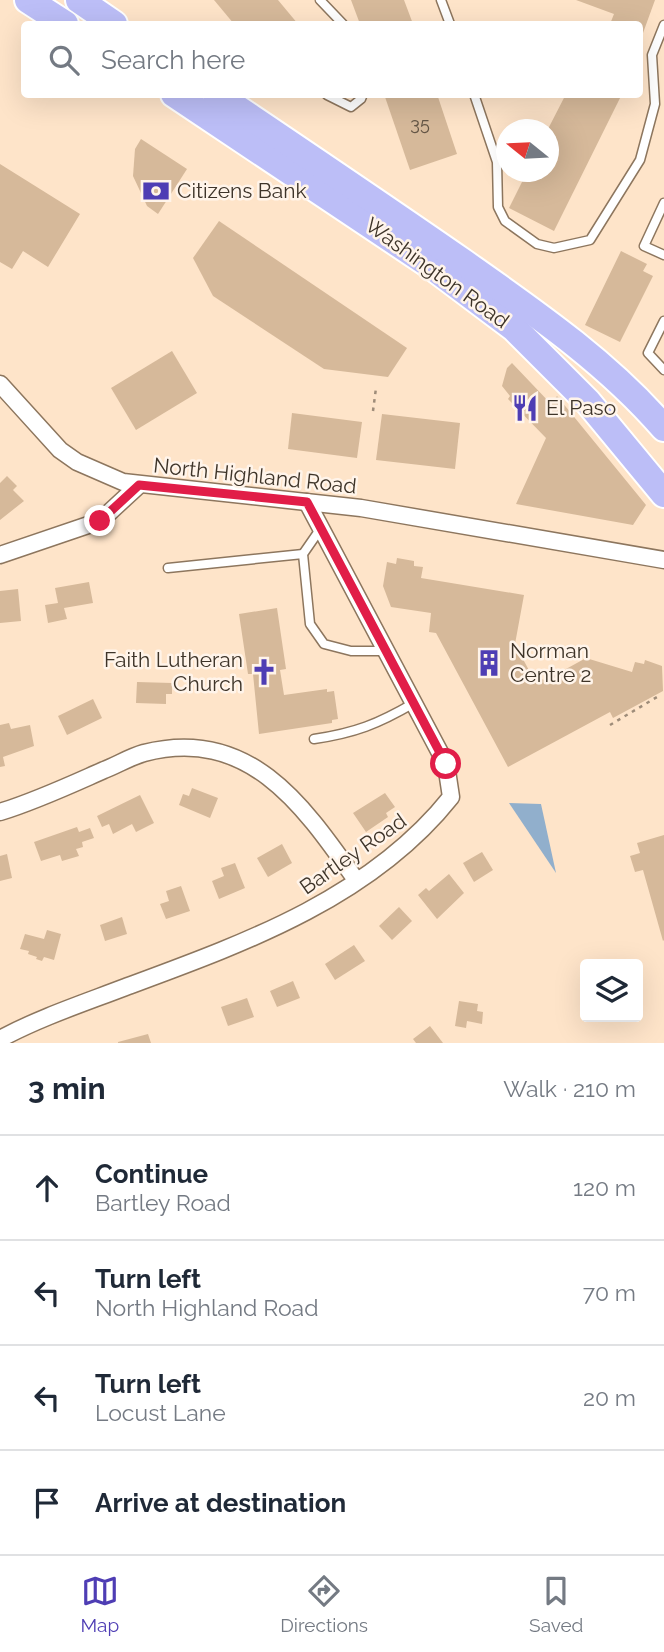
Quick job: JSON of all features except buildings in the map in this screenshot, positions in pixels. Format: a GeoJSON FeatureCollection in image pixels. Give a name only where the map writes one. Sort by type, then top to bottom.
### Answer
{"type":"FeatureCollection","features":[{"type":"Feature","properties":{"kind":"main road"},"geometry":{"type":"LineString","coordinates":[[28,0],[60,21]]}},
{"type":"Feature","properties":{"kind":"main road"},"geometry":{"type":"LineString","coordinates":[[79,0],[110,21]]}},
{"type":"Feature","properties":{"kind":"main road","name":"Washington Road"},"geometry":{"type":"LineString","coordinates":[[180,98],[419,258],[514,328],[588,401],[664,494]]}},
{"type":"Feature","properties":{"kind":"main road","name":"Washington Road"},"geometry":{"type":"LineString","coordinates":[[222,98],[379,204],[569,338],[613,376],[664,428]]}},
{"type":"Feature","properties":{"kind":"street","name":"North Highland Road"},"geometry":{"type":"LineString","coordinates":[[0,384],[60,450],[97,472],[139,485],[307,502],[664,560]]}},
{"type":"Feature","properties":{"kind":"street"},"geometry":{"type":"LineString","coordinates":[[0,555],[100,521],[139,485]]}},
{"type":"Feature","properties":{"kind":"street","name":"Bartley Road"},"geometry":{"type":"LineString","coordinates":[[0,1041],[31,1022],[225,950],[309,911],[397,853],[428,826],[451,797],[446,764],[307,502]]}},
{"type":"Feature","properties":{"kind":"street"},"geometry":{"type":"LineString","coordinates":[[0,813],[25,805],[142,754],[180,747],[234,757],[270,776],[309,814],[356,880]]}},
{"type":"Feature","properties":{"kind":"lane"},"geometry":{"type":"LineString","coordinates":[[320,0],[340,21]]}},
{"type":"Feature","properties":{"kind":"lane"},"geometry":{"type":"LineString","coordinates":[[441,0],[449,21]]}},
{"type":"Feature","properties":{"kind":"lane"},"geometry":{"type":"LineString","coordinates":[[475,98],[497,162],[498,207],[505,221],[537,244],[554,248],[590,240],[640,160],[655,104],[652,55],[664,25]]}},
{"type":"Feature","properties":{"kind":"lane"},"geometry":{"type":"LineString","coordinates":[[331,98],[351,107],[359,98]]}},
{"type":"Feature","properties":{"kind":"lane"},"geometry":{"type":"LineString","coordinates":[[664,203],[644,246],[664,255]]}},
{"type":"Feature","properties":{"kind":"lane"},"geometry":{"type":"LineString","coordinates":[[664,321],[648,354],[664,370]]}},
{"type":"Feature","properties":{"kind":"lane"},"geometry":{"type":"LineString","coordinates":[[321,528],[303,554],[310,624],[324,644],[351,651],[386,651]]}},
{"type":"Feature","properties":{"kind":"lane"},"geometry":{"type":"LineString","coordinates":[[168,568],[303,554]]}},
{"type":"Feature","properties":{"kind":"lane"},"geometry":{"type":"LineString","coordinates":[[314,738],[352,734],[378,724],[414,703]]}},
{"type":"Feature","properties":{"kind":"path"},"geometry":{"type":"LineString","coordinates":[[373,411],[376,388]]}},
{"type":"Feature","properties":{"kind":"path"},"geometry":{"type":"LineString","coordinates":[[157,459],[157,467]]}},
{"type":"Feature","properties":{"kind":"path"},"geometry":{"type":"LineString","coordinates":[[610,725],[657,697]]}},
{"type":"Feature","properties":{"kind":"water"},"geometry":{"type":"Polygon","coordinates":[[[509,803],[541,804],[556,873],[509,803]]]}},
{"type":"Feature","properties":{"kind":"place","name":"Citizens Bank"},"geometry":{"type":"Point","coordinates":[156,191]}},
{"type":"Feature","properties":{"kind":"place","name":"El Paso"},"geometry":{"type":"Point","coordinates":[525,408]}},
{"type":"Feature","properties":{"kind":"place","name":"Norman Centre 2"},"geometry":{"type":"Point","coordinates":[489,663]}},
{"type":"Feature","properties":{"kind":"place","name":"Faith Lutheran Church"},"geometry":{"type":"Point","coordinates":[264,672]}},
{"type":"Feature","properties":{"kind":"route"},"geometry":{"type":"LineString","coordinates":[[100,521],[139,485],[307,502],[446,764]]}}]}
